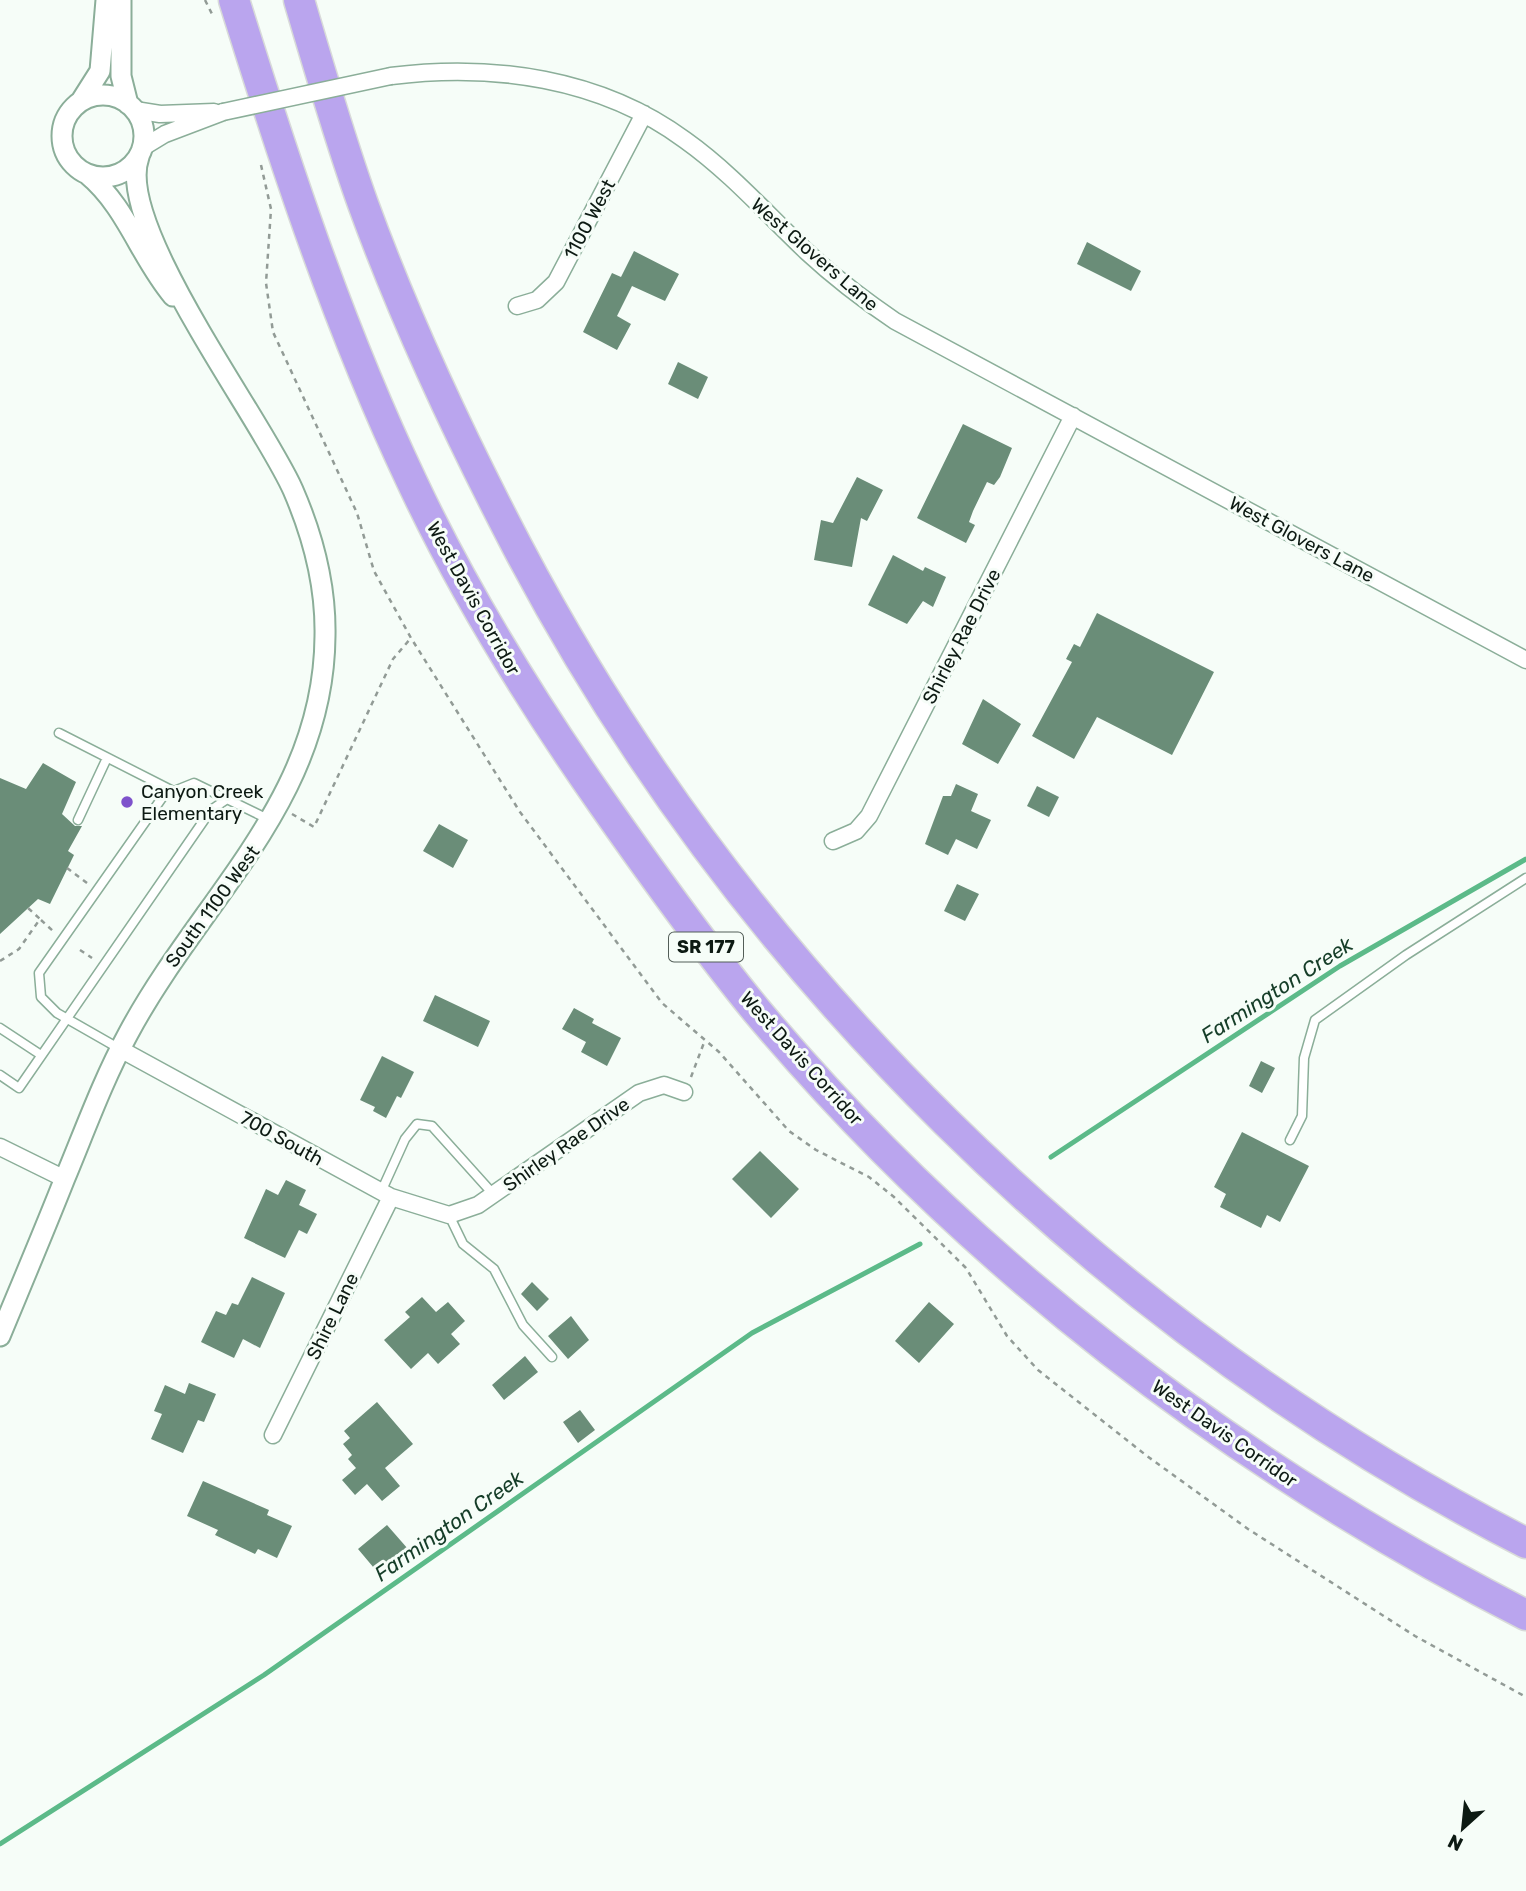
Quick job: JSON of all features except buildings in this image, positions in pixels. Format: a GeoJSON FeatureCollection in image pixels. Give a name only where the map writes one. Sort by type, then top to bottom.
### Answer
{"type":"FeatureCollection","features":[{"type":"Feature","properties":{"kind":"highway","name":"West Davis Corridor"},"geometry":{"type":"LineString","coordinates":[[234,0],[284,162],[325,280],[379,410],[429,517],[476,606],[539,709],[714,958],[803,1064],[899,1163],[998,1256],[1100,1343],[1205,1421],[1305,1488],[1399,1546],[1526,1615]]}},
{"type":"Feature","properties":{"kind":"highway","name":"SR 177"},"geometry":{"type":"LineString","coordinates":[[299,0],[369,219],[421,347],[485,482],[555,615],[607,700],[660,781],[740,888],[815,979],[902,1076],[993,1165],[1089,1251],[1190,1331],[1303,1412],[1430,1490],[1526,1543]]}},
{"type":"Feature","properties":{"kind":"street"},"geometry":{"type":"LineString","coordinates":[[106,0],[100,71],[64,125],[63,144],[71,162],[87,174],[116,175],[141,152],[143,128],[131,107],[121,76],[121,0]]}},
{"type":"Feature","properties":{"kind":"street","name":"West Glovers Lane"},"geometry":{"type":"LineString","coordinates":[[131,107],[160,114],[192,117],[391,76],[442,71],[520,75],[570,86],[644,114],[710,159],[810,254],[867,301],[924,339],[1073,416],[1526,660]]}},
{"type":"Feature","properties":{"kind":"street"},"geometry":{"type":"LineString","coordinates":[[81,101],[110,96],[131,107]]}},
{"type":"Feature","properties":{"kind":"street","name":"1100 West"},"geometry":{"type":"LineString","coordinates":[[517,306],[537,300],[556,282],[644,114]]}},
{"type":"Feature","properties":{"kind":"street","name":"West Glovers Lane"},"geometry":{"type":"LineString","coordinates":[[141,152],[192,117]]}},
{"type":"Feature","properties":{"kind":"street","name":"South 1100 West"},"geometry":{"type":"LineString","coordinates":[[0,1336],[120,1049],[175,955],[249,856],[275,813],[305,751],[317,708],[325,636],[322,586],[308,528],[280,462],[192,318],[143,212],[135,181],[141,152]]}},
{"type":"Feature","properties":{"kind":"street","name":"South 1100 West"},"geometry":{"type":"LineString","coordinates":[[87,174],[118,206],[155,274],[192,318]]}},
{"type":"Feature","properties":{"kind":"street","name":"Shirley Rae Drive"},"geometry":{"type":"LineString","coordinates":[[833,841],[856,831],[869,816],[1073,416]]}},
{"type":"Feature","properties":{"kind":"street","name":"700 South"},"geometry":{"type":"LineString","coordinates":[[120,1049],[386,1194],[449,1215]]}},
{"type":"Feature","properties":{"kind":"street","name":"Shirley Rae Drive"},"geometry":{"type":"LineString","coordinates":[[449,1215],[478,1205],[494,1195],[639,1093],[664,1085],[684,1092]]}},
{"type":"Feature","properties":{"kind":"street"},"geometry":{"type":"LineString","coordinates":[[0,1147],[65,1179]]}},
{"type":"Feature","properties":{"kind":"street","name":"Shire Lane"},"geometry":{"type":"LineString","coordinates":[[274,1436],[386,1194]]}},
{"type":"Feature","properties":{"kind":"lane"},"geometry":{"type":"LineString","coordinates":[[59,733],[173,791]]}},
{"type":"Feature","properties":{"kind":"lane"},"geometry":{"type":"LineString","coordinates":[[78,820],[107,758]]}},
{"type":"Feature","properties":{"kind":"lane"},"geometry":{"type":"LineString","coordinates":[[120,1049],[66,1018],[41,997],[39,973],[164,795],[194,783],[227,799],[275,813]]}},
{"type":"Feature","properties":{"kind":"lane"},"geometry":{"type":"LineString","coordinates":[[0,1075],[19,1088],[211,810],[227,799]]}},
{"type":"Feature","properties":{"kind":"lane"},"geometry":{"type":"LineString","coordinates":[[1290,1140],[1303,1116],[1304,1058],[1315,1020],[1406,955],[1526,878]]}},
{"type":"Feature","properties":{"kind":"lane"},"geometry":{"type":"LineString","coordinates":[[0,1028],[41,1055]]}},
{"type":"Feature","properties":{"kind":"lane"},"geometry":{"type":"LineString","coordinates":[[386,1194],[405,1139],[417,1124],[432,1126],[494,1195]]}},
{"type":"Feature","properties":{"kind":"lane"},"geometry":{"type":"LineString","coordinates":[[449,1215],[463,1244],[494,1269],[523,1325],[552,1357]]}},
{"type":"Feature","properties":{"kind":"path"},"geometry":{"type":"LineString","coordinates":[[275,813],[314,827],[393,659],[411,638]]}},
{"type":"Feature","properties":{"kind":"path"},"geometry":{"type":"LineString","coordinates":[[67,868],[87,883]]}},
{"type":"Feature","properties":{"kind":"path"},"geometry":{"type":"LineString","coordinates":[[28,908],[54,932]]}},
{"type":"Feature","properties":{"kind":"path"},"geometry":{"type":"LineString","coordinates":[[0,961],[19,949],[40,919]]}},
{"type":"Feature","properties":{"kind":"path"},"geometry":{"type":"LineString","coordinates":[[80,950],[103,965]]}},
{"type":"Feature","properties":{"kind":"path"},"geometry":{"type":"LineString","coordinates":[[684,1092],[705,1040]]}},
{"type":"Feature","properties":{"kind":"waterway","name":"Farmington Creek"},"geometry":{"type":"LineString","coordinates":[[1051,1157],[1340,966],[1526,859]]}},
{"type":"Feature","properties":{"kind":"waterway","name":"Farmington Creek"},"geometry":{"type":"LineString","coordinates":[[0,1844],[264,1675],[752,1333],[920,1244]]}},
{"type":"Feature","properties":{"kind":"place","name":"Canyon Creek Elementary"},"geometry":{"type":"Point","coordinates":[127,802]}}]}
